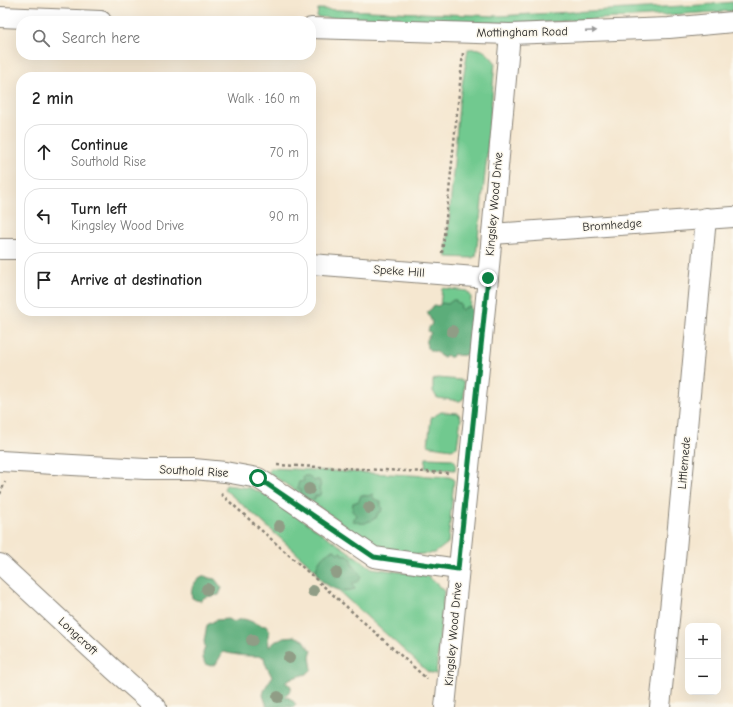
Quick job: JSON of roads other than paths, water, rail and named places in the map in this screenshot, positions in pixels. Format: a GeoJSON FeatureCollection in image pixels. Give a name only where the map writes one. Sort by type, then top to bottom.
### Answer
{"type":"FeatureCollection","features":[{"type":"Feature","properties":{"kind":"street"},"geometry":{"type":"LineString","coordinates":[[0,17],[16,18]]}},
{"type":"Feature","properties":{"kind":"street","name":"Mottingham Road"},"geometry":{"type":"LineString","coordinates":[[316,28],[510,34],[669,28],[733,22]]}},
{"type":"Feature","properties":{"kind":"street","name":"Kingsley Wood Drive"},"geometry":{"type":"LineString","coordinates":[[446,698],[488,278],[510,34]]}},
{"type":"Feature","properties":{"kind":"street","name":"Bromhedge"},"geometry":{"type":"LineString","coordinates":[[492,234],[733,216]]}},
{"type":"Feature","properties":{"kind":"street","name":"Littlemede"},"geometry":{"type":"LineString","coordinates":[[660,707],[674,571],[706,218]]}},
{"type":"Feature","properties":{"kind":"street"},"geometry":{"type":"LineString","coordinates":[[0,249],[16,249]]}},
{"type":"Feature","properties":{"kind":"street","name":"Speke Hill"},"geometry":{"type":"LineString","coordinates":[[316,264],[488,278]]}},
{"type":"Feature","properties":{"kind":"street","name":"Southold Rise"},"geometry":{"type":"LineString","coordinates":[[0,461],[131,468],[194,469],[224,472],[258,478],[374,557],[458,569]]}},
{"type":"Feature","properties":{"kind":"street","name":"Longcroft"},"geometry":{"type":"LineString","coordinates":[[0,564],[156,707]]}}]}
